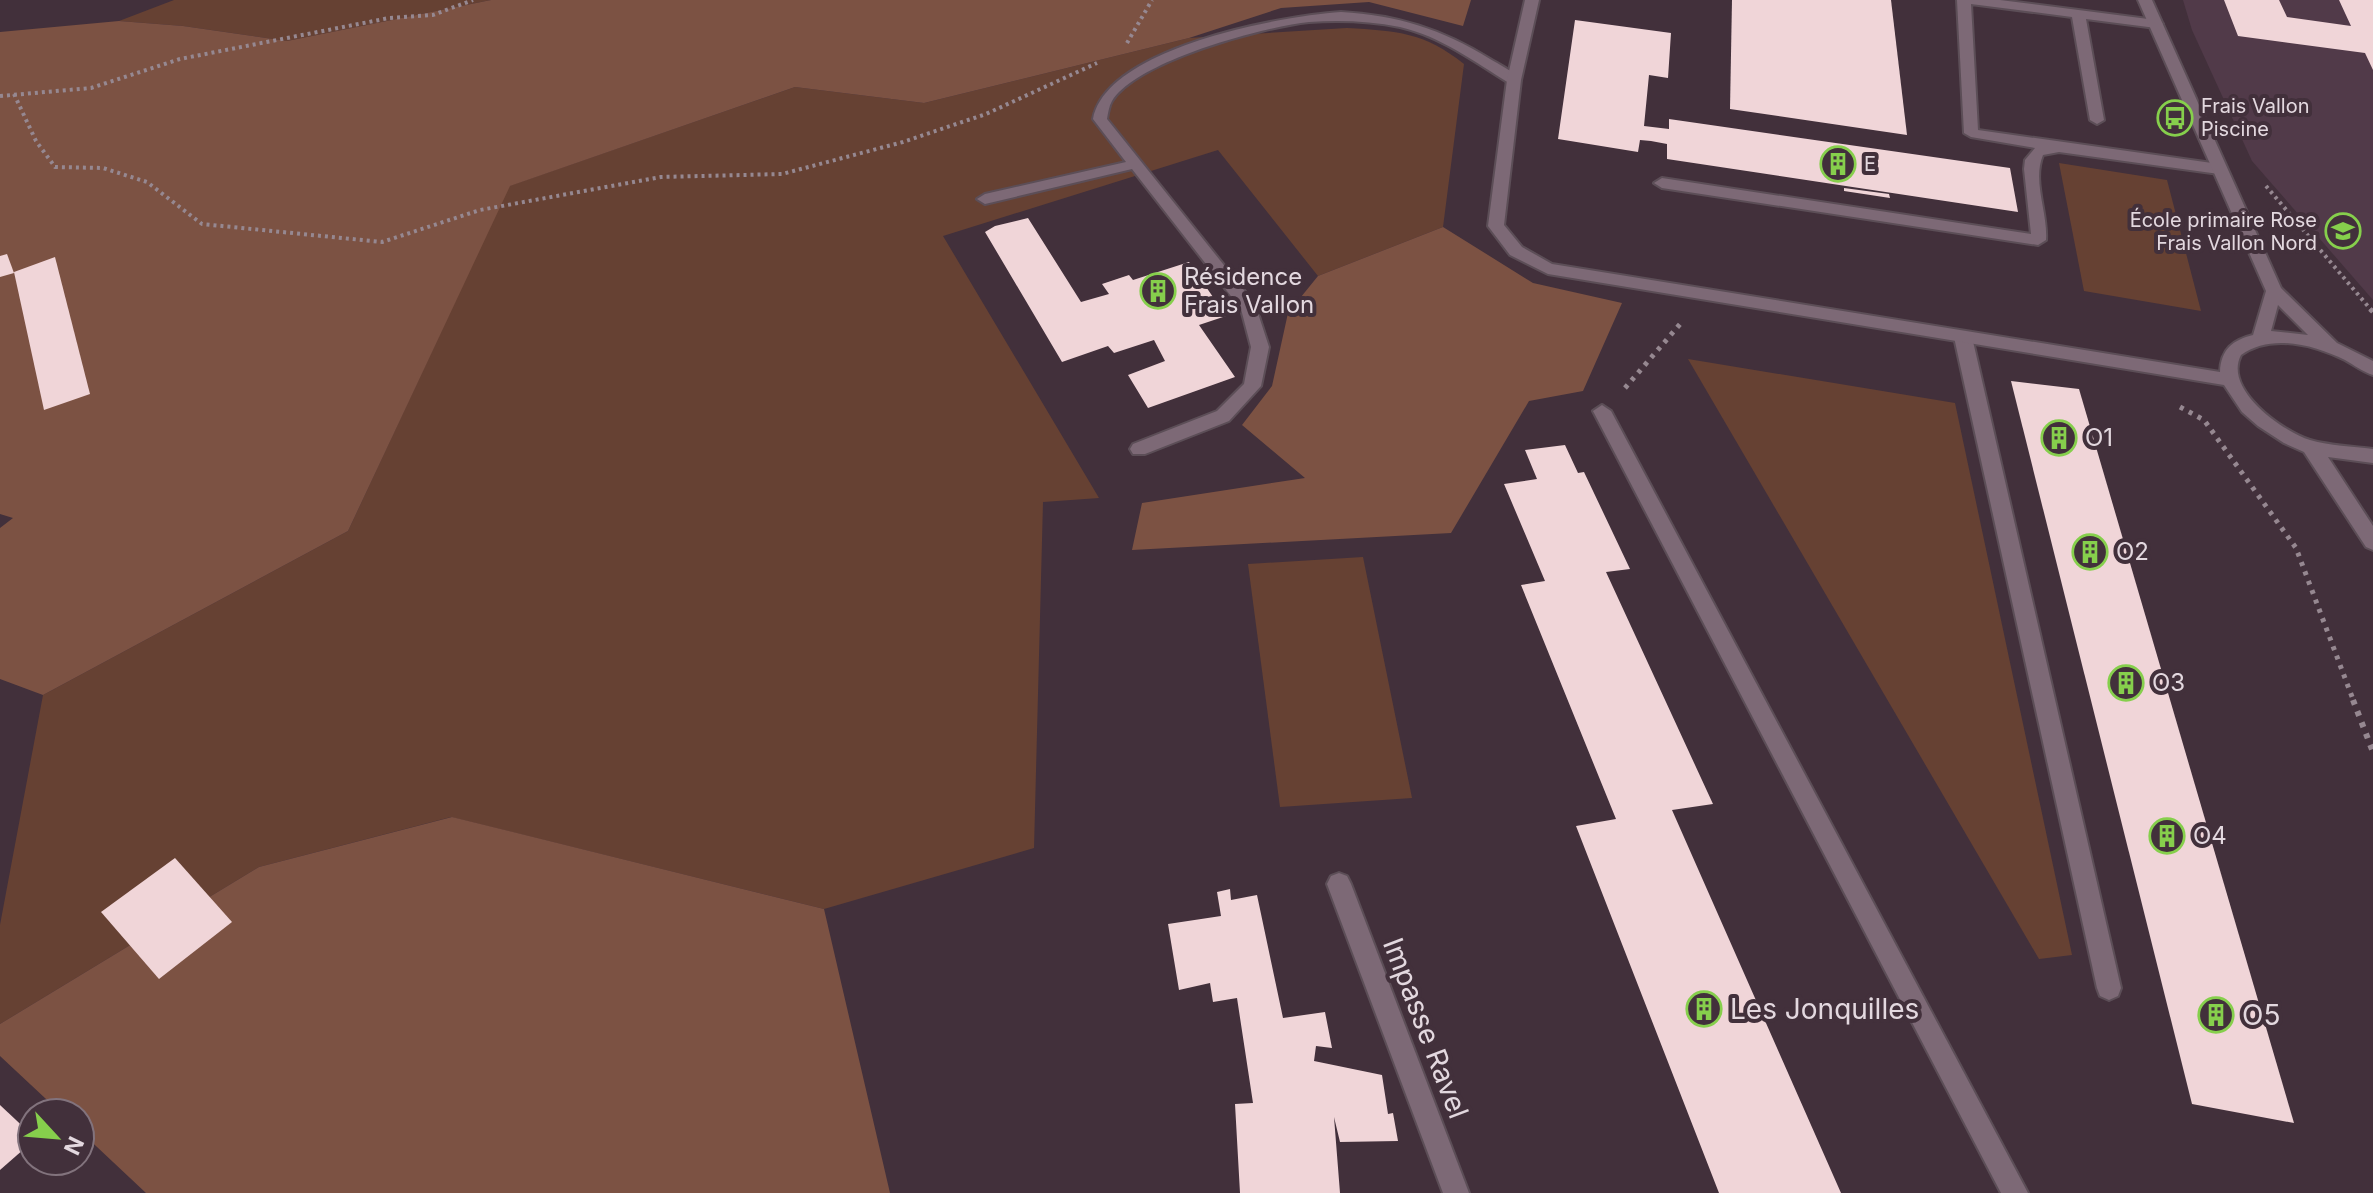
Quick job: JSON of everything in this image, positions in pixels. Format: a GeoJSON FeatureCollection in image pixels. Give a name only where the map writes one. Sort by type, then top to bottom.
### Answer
{"type":"FeatureCollection","features":[{"type":"Feature","properties":{"kind":"street"},"geometry":{"type":"LineString","coordinates":[[1532,0],[1514,80],[1496,226],[1516,251],[1548,269],[1707,292],[2227,379]]}},
{"type":"Feature","properties":{"kind":"street"},"geometry":{"type":"LineString","coordinates":[[2156,24],[2078,14],[2040,4],[1974,0],[1971,133],[2219,169]]}},
{"type":"Feature","properties":{"kind":"street"},"geometry":{"type":"LineString","coordinates":[[2145,0],[2274,291],[2331,347]]}},
{"type":"Feature","properties":{"kind":"street"},"geometry":{"type":"LineString","coordinates":[[2078,14],[2097,120]]}},
{"type":"Feature","properties":{"kind":"street"},"geometry":{"type":"LineString","coordinates":[[1139,449],[1223,416],[1252,386],[1260,347],[1249,308],[1100,119],[1105,101],[1129,79],[1163,61],[1233,34],[1296,21],[1335,18],[1404,23],[1434,33],[1514,80]]}},
{"type":"Feature","properties":{"kind":"street"},"geometry":{"type":"LineString","coordinates":[[1662,183],[2038,240],[2041,225],[2032,158],[2037,152],[2059,147]]}},
{"type":"Feature","properties":{"kind":"street"},"geometry":{"type":"LineString","coordinates":[[985,199],[1135,164]]}},
{"type":"Feature","properties":{"kind":"street"},"geometry":{"type":"LineString","coordinates":[[2261,338],[2274,291]]}},
{"type":"Feature","properties":{"kind":"street"},"geometry":{"type":"LineString","coordinates":[[1963,337],[2109,988]]}},
{"type":"Feature","properties":{"kind":"street"},"geometry":{"type":"LineString","coordinates":[[2373,369],[2331,347],[2289,337],[2261,338],[2239,346],[2226,367],[2227,379],[2243,404],[2276,431],[2311,447],[2373,456]]}},
{"type":"Feature","properties":{"kind":"street"},"geometry":{"type":"LineString","coordinates":[[1602,411],[2015,1193]]}},
{"type":"Feature","properties":{"kind":"street"},"geometry":{"type":"LineString","coordinates":[[2311,447],[2373,542]]}},
{"type":"Feature","properties":{"kind":"street","name":"Impasse Ravel"},"geometry":{"type":"LineString","coordinates":[[1339,884],[1456,1193]]}},
{"type":"Feature","properties":{"kind":"path"},"geometry":{"type":"LineString","coordinates":[[0,96],[91,88],[180,59],[389,18],[433,15],[473,0]]}},
{"type":"Feature","properties":{"kind":"path"},"geometry":{"type":"LineString","coordinates":[[14,94],[36,141],[55,167],[103,168],[147,182],[202,224],[382,242],[480,210],[661,177],[782,174],[903,142],[986,114],[1100,61]]}},
{"type":"Feature","properties":{"kind":"path"},"geometry":{"type":"LineString","coordinates":[[2266,185],[2373,312]]}},
{"type":"Feature","properties":{"kind":"path"},"geometry":{"type":"LineString","coordinates":[[1602,411],[1645,366],[1707,292]]}},
{"type":"Feature","properties":{"kind":"path"},"geometry":{"type":"LineString","coordinates":[[2177,406],[2204,420],[2296,548],[2373,752]]}},
{"type":"Feature","properties":{"kind":"shaded area"},"geometry":{"type":"Polygon","coordinates":[[[174,0],[491,0],[287,41],[183,26],[119,21],[174,0]]]}},
{"type":"Feature","properties":{"kind":"shaded area"},"geometry":{"type":"Polygon","coordinates":[[[491,0],[1471,0],[1463,26],[1369,2],[1281,8],[1189,38],[924,103],[795,87],[510,186],[348,531],[43,695],[0,679],[0,528],[13,518],[0,514],[0,32],[119,21],[183,26],[287,41],[491,0]]]}},
{"type":"Feature","properties":{"kind":"shaded area","name":"École primaire Rose Frais Vallon Nord"},"geometry":{"type":"Polygon","coordinates":[[[2183,0],[2373,0],[2373,300],[2252,161],[2192,30],[2183,0]]]}},
{"type":"Feature","properties":{"kind":"shaded area"},"geometry":{"type":"Polygon","coordinates":[[[1347,28],[1381,30],[1423,39],[1464,64],[1443,227],[1318,276],[1218,150],[943,236],[1099,498],[1043,502],[1034,848],[824,909],[451,817],[259,867],[0,1024],[0,925],[43,695],[348,531],[509,186],[795,87],[924,103],[1189,38],[1347,28]]]}},
{"type":"Feature","properties":{"kind":"shaded area"},"geometry":{"type":"Polygon","coordinates":[[[2059,163],[2167,180],[2201,311],[2084,291],[2059,163]]]}},
{"type":"Feature","properties":{"kind":"shaded area"},"geometry":{"type":"Polygon","coordinates":[[[1443,227],[1533,283],[1622,303],[1583,391],[1529,401],[1451,533],[1132,550],[1142,503],[1305,478],[1242,425],[1272,386],[1288,313],[1318,276],[1443,227]]]}},
{"type":"Feature","properties":{"kind":"shaded area"},"geometry":{"type":"Polygon","coordinates":[[[1688,359],[1955,403],[2072,955],[2039,959],[1688,359]]]}},
{"type":"Feature","properties":{"kind":"shaded area"},"geometry":{"type":"Polygon","coordinates":[[[1363,557],[1412,798],[1280,807],[1248,564],[1363,557]]]}},
{"type":"Feature","properties":{"kind":"shaded area"},"geometry":{"type":"Polygon","coordinates":[[[452,817],[824,909],[890,1193],[146,1193],[96,1146],[96,1097],[44,1097],[0,1056],[0,1024],[259,867],[452,817]]]}},
{"type":"Feature","properties":{"kind":"building"},"geometry":{"type":"Polygon","coordinates":[[[1732,0],[1891,0],[1907,135],[1730,109],[1732,0]]]}},
{"type":"Feature","properties":{"kind":"building"},"geometry":{"type":"Polygon","coordinates":[[[2224,0],[2279,0],[2287,17],[2351,26],[2339,0],[2373,0],[2373,70],[2365,53],[2238,36],[2224,0]]]}},
{"type":"Feature","properties":{"kind":"building"},"geometry":{"type":"Polygon","coordinates":[[[1575,20],[1671,33],[1668,78],[1649,75],[1644,126],[1669,129],[1669,119],[2010,168],[2018,212],[1667,159],[1667,144],[1651,141],[1640,140],[1638,152],[1558,139],[1575,20]]]}},
{"type":"Feature","properties":{"kind":"building"},"geometry":{"type":"Polygon","coordinates":[[[1844,188],[1889,194],[1890,198],[1844,191],[1844,188]]]}},
{"type":"Feature","properties":{"kind":"building","name":"Résidence Frais Vallon"},"geometry":{"type":"Polygon","coordinates":[[[1028,218],[1081,302],[1109,294],[1102,284],[1129,275],[1133,280],[1189,262],[1226,316],[1199,325],[1235,377],[1148,408],[1128,375],[1165,361],[1154,340],[1114,353],[1108,346],[1062,362],[985,232],[995,226],[1028,218]]]}},
{"type":"Feature","properties":{"kind":"building"},"geometry":{"type":"Polygon","coordinates":[[[7,254],[14,273],[0,277],[0,256],[7,254]]]}},
{"type":"Feature","properties":{"kind":"building"},"geometry":{"type":"Polygon","coordinates":[[[55,257],[90,394],[44,410],[14,272],[55,257]]]}},
{"type":"Feature","properties":{"kind":"building"},"geometry":{"type":"Polygon","coordinates":[[[2011,381],[2079,389],[2294,1123],[2192,1104],[2011,381]]]}},
{"type":"Feature","properties":{"kind":"building","name":"Les Jonquilles"},"geometry":{"type":"Polygon","coordinates":[[[1565,445],[1578,473],[1584,472],[1630,569],[1606,572],[1713,804],[1672,810],[1841,1193],[1719,1193],[1576,826],[1616,819],[1521,585],[1545,581],[1504,484],[1537,479],[1525,450],[1565,445]]]}},
{"type":"Feature","properties":{"kind":"building"},"geometry":{"type":"Polygon","coordinates":[[[175,858],[232,922],[159,979],[101,912],[175,858]]]}},
{"type":"Feature","properties":{"kind":"building"},"geometry":{"type":"Polygon","coordinates":[[[1230,889],[1231,900],[1257,895],[1283,1018],[1325,1012],[1332,1048],[1316,1046],[1314,1061],[1382,1075],[1388,1114],[1393,1113],[1398,1141],[1340,1142],[1334,1117],[1340,1193],[1240,1193],[1235,1104],[1253,1103],[1237,998],[1213,1002],[1210,983],[1179,990],[1168,924],[1221,916],[1217,892],[1230,889]]]}},
{"type":"Feature","properties":{"kind":"building"},"geometry":{"type":"Polygon","coordinates":[[[0,1105],[16,1120],[16,1156],[0,1170],[0,1105]]]}},
{"type":"Feature","properties":{"kind":"place","name":"Frais Vallon Piscine"},"geometry":{"type":"Point","coordinates":[2175,118]}},
{"type":"Feature","properties":{"kind":"place","name":"E"},"geometry":{"type":"Point","coordinates":[1838,164]}},
{"type":"Feature","properties":{"kind":"place","name":"École primaire Rose Frais Vallon Nord"},"geometry":{"type":"Point","coordinates":[2343,231]}},
{"type":"Feature","properties":{"kind":"place","name":"Résidence Frais Vallon"},"geometry":{"type":"Point","coordinates":[1158,291]}},
{"type":"Feature","properties":{"kind":"place","name":"O1"},"geometry":{"type":"Point","coordinates":[2059,438]}},
{"type":"Feature","properties":{"kind":"place","name":"O2"},"geometry":{"type":"Point","coordinates":[2090,552]}},
{"type":"Feature","properties":{"kind":"place","name":"O3"},"geometry":{"type":"Point","coordinates":[2126,683]}},
{"type":"Feature","properties":{"kind":"place","name":"O4"},"geometry":{"type":"Point","coordinates":[2167,836]}},
{"type":"Feature","properties":{"kind":"place","name":"Les Jonquilles"},"geometry":{"type":"Point","coordinates":[1704,1009]}},
{"type":"Feature","properties":{"kind":"place","name":"O5"},"geometry":{"type":"Point","coordinates":[2216,1015]}}]}
